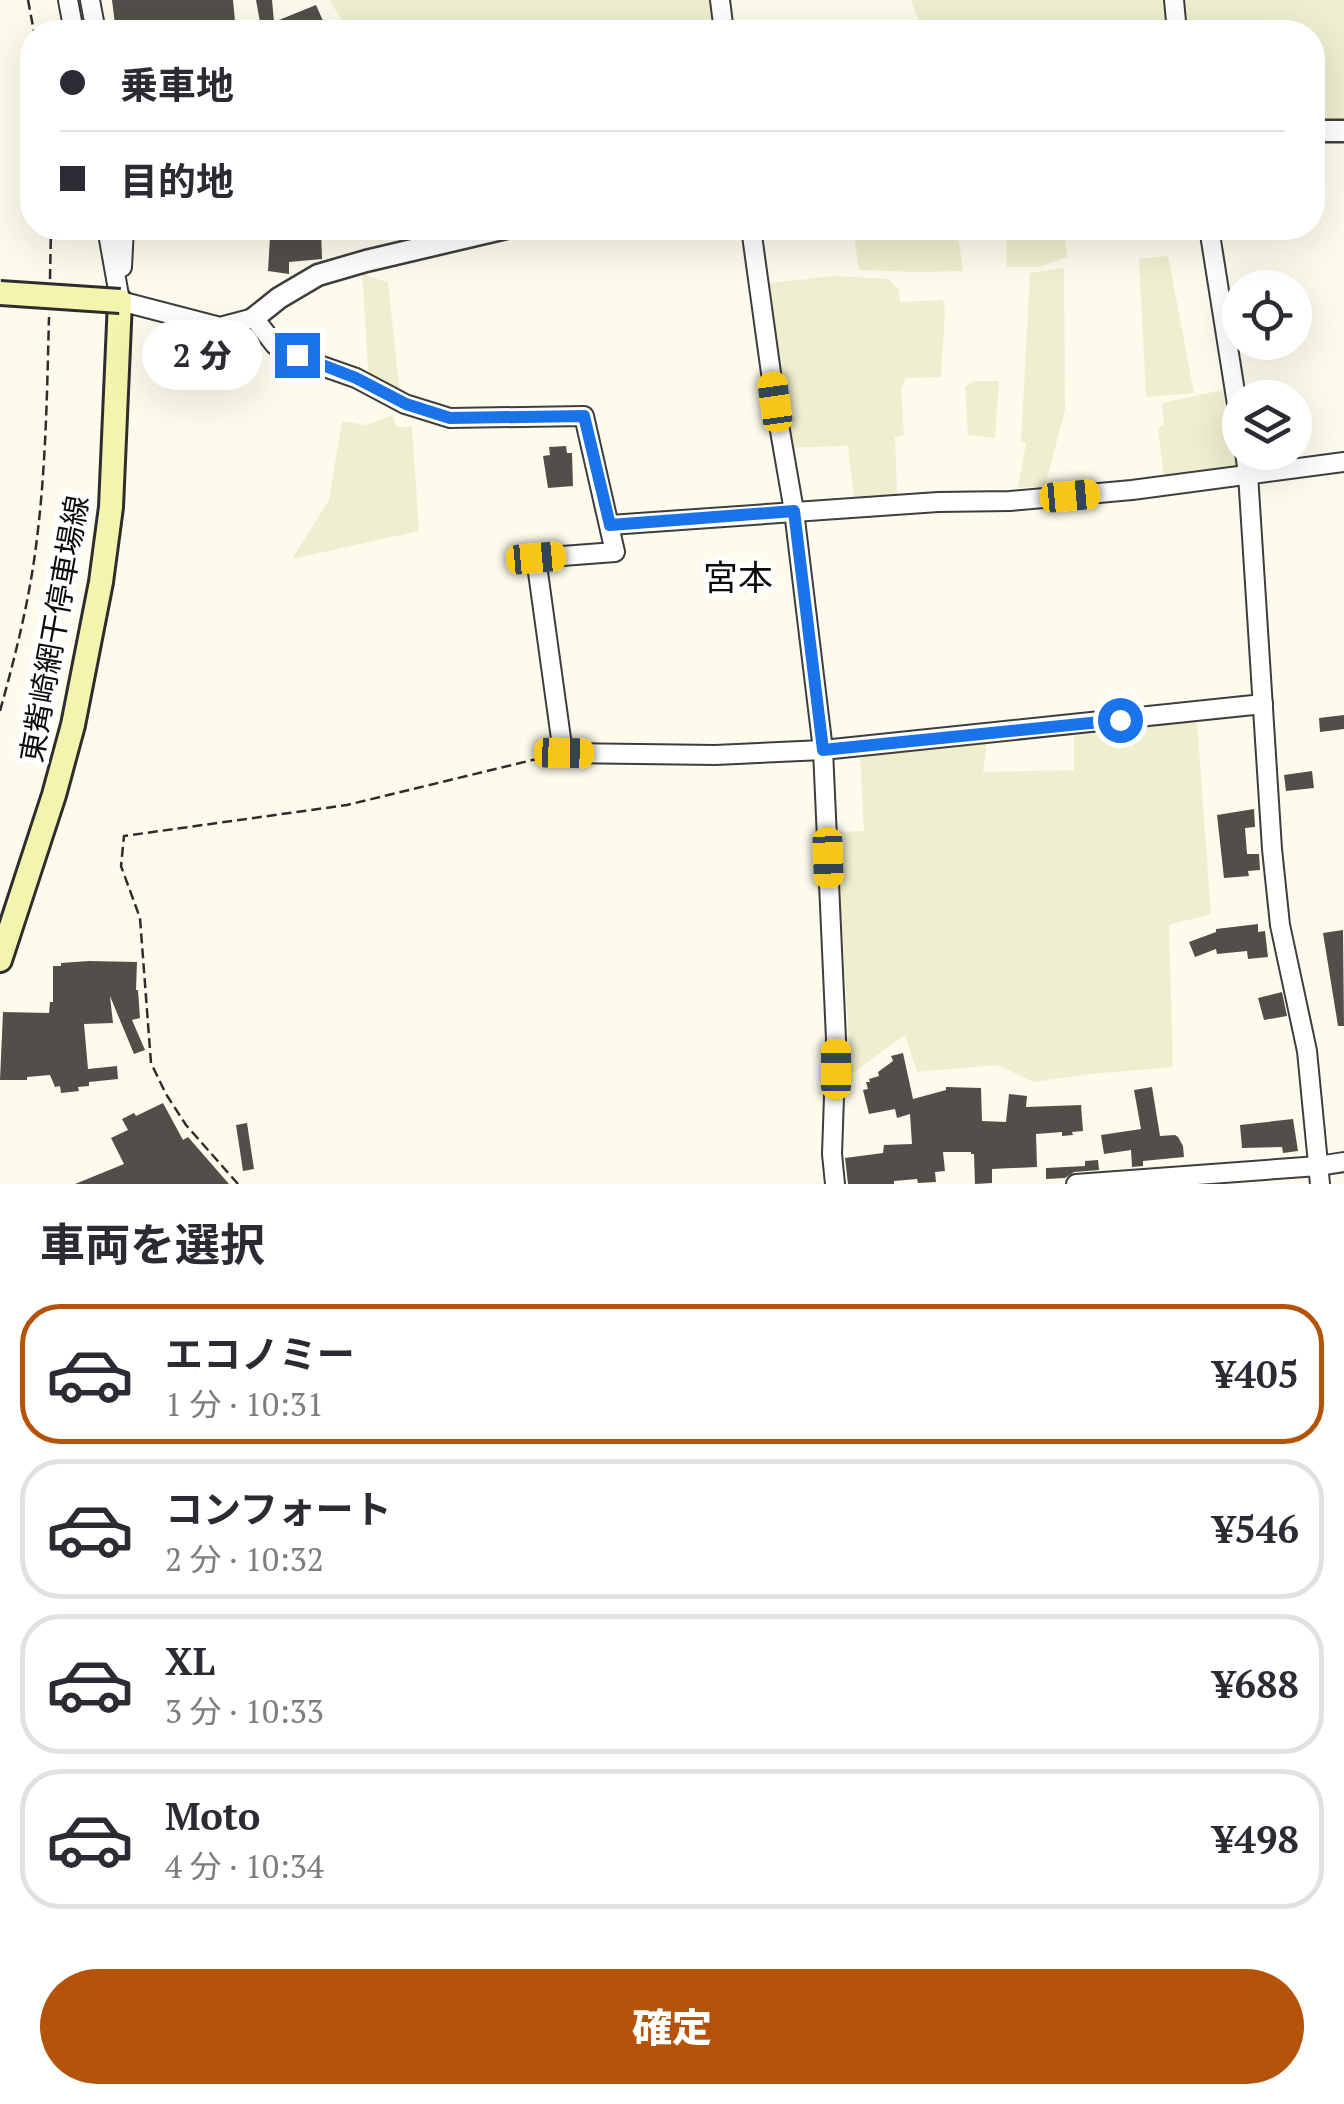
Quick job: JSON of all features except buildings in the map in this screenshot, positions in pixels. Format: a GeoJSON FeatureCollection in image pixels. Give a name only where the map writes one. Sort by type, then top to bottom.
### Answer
{"type":"FeatureCollection","features":[{"type":"Feature","properties":{"kind":"main road"},"geometry":{"type":"LineString","coordinates":[[0,293],[120,301]]}},
{"type":"Feature","properties":{"kind":"main road","name":"東觜崎網干停車場線"},"geometry":{"type":"LineString","coordinates":[[0,960],[73,725],[101,582],[111,507],[120,301]]}},
{"type":"Feature","properties":{"kind":"street"},"geometry":{"type":"LineString","coordinates":[[109,240],[120,301]]}},
{"type":"Feature","properties":{"kind":"street"},"geometry":{"type":"LineString","coordinates":[[120,301],[123,240]]}},
{"type":"Feature","properties":{"kind":"street"},"geometry":{"type":"LineString","coordinates":[[120,301],[220,327],[254,318],[318,275],[455,240]]}},
{"type":"Feature","properties":{"kind":"street"},"geometry":{"type":"LineString","coordinates":[[754,240],[794,511],[823,750],[836,1038],[832,1154],[835,1184]]}},
{"type":"Feature","properties":{"kind":"street"},"geometry":{"type":"LineString","coordinates":[[1210,240],[1233,380]]}},
{"type":"Feature","properties":{"kind":"street"},"geometry":{"type":"LineString","coordinates":[[254,318],[275,345],[356,378],[406,404],[450,418],[584,416],[615,552],[536,558],[564,753],[716,755],[823,750],[1263,704]]}},
{"type":"Feature","properties":{"kind":"street"},"geometry":{"type":"LineString","coordinates":[[610,525],[1132,490],[1344,462]]}},
{"type":"Feature","properties":{"kind":"street"},"geometry":{"type":"LineString","coordinates":[[1247,470],[1272,849],[1280,926],[1307,1051],[1319,1175]]}},
{"type":"Feature","properties":{"kind":"street"},"geometry":{"type":"LineString","coordinates":[[1076,1184],[1319,1175],[1344,1162]]}},
{"type":"Feature","properties":{"kind":"path"},"geometry":{"type":"LineString","coordinates":[[50,286],[52,240]]}},
{"type":"Feature","properties":{"kind":"path"},"geometry":{"type":"LineString","coordinates":[[0,711],[16,653],[36,546],[46,424],[49,306]]}},
{"type":"Feature","properties":{"kind":"path"},"geometry":{"type":"LineString","coordinates":[[238,1184],[186,1126],[151,1063],[140,918],[121,866],[124,836],[347,805],[564,753]]}},
{"type":"Feature","properties":{"kind":"green space"},"geometry":{"type":"Polygon","coordinates":[[[329,0],[712,0],[714,20],[342,20],[329,0]]]}},
{"type":"Feature","properties":{"kind":"green space"},"geometry":{"type":"Polygon","coordinates":[[[911,0],[1168,0],[1170,20],[918,20],[911,0]]]}},
{"type":"Feature","properties":{"kind":"green space"},"geometry":{"type":"Polygon","coordinates":[[[1178,0],[1344,0],[1344,121],[1325,121],[1325,20],[1180,20],[1178,0]]]}},
{"type":"Feature","properties":{"kind":"green space"},"geometry":{"type":"Polygon","coordinates":[[[855,240],[959,240],[963,271],[859,270],[855,240]]]}},
{"type":"Feature","properties":{"kind":"green space"},"geometry":{"type":"Polygon","coordinates":[[[1006,240],[1065,240],[1067,257],[1039,267],[1007,267],[1006,240]]]}},
{"type":"Feature","properties":{"kind":"green space"},"geometry":{"type":"Polygon","coordinates":[[[1168,256],[1194,393],[1146,397],[1139,259],[1168,256]]]}},
{"type":"Feature","properties":{"kind":"green space"},"geometry":{"type":"Polygon","coordinates":[[[1064,268],[1065,410],[1045,486],[1018,488],[1026,443],[1021,442],[1030,273],[1064,268]]]}},
{"type":"Feature","properties":{"kind":"green space"},"geometry":{"type":"Polygon","coordinates":[[[362,272],[388,282],[400,394],[369,382],[362,272]]]}},
{"type":"Feature","properties":{"kind":"green space"},"geometry":{"type":"Polygon","coordinates":[[[835,276],[889,279],[899,290],[900,302],[943,300],[941,377],[906,378],[901,388],[904,435],[895,437],[897,495],[854,497],[848,446],[782,448],[762,284],[835,276]]]}},
{"type":"Feature","properties":{"kind":"green space"},"geometry":{"type":"Polygon","coordinates":[[[973,381],[999,381],[995,438],[968,435],[965,387],[973,381]]]}},
{"type":"Feature","properties":{"kind":"green space"},"geometry":{"type":"Polygon","coordinates":[[[1222,390],[1222,470],[1234,470],[1164,478],[1158,428],[1164,425],[1162,403],[1222,390]]]}},
{"type":"Feature","properties":{"kind":"green space"},"geometry":{"type":"Polygon","coordinates":[[[393,415],[396,427],[412,427],[419,531],[292,559],[329,500],[342,421],[366,425],[393,415]]]}},
{"type":"Feature","properties":{"kind":"green space"},"geometry":{"type":"Polygon","coordinates":[[[1197,721],[1211,914],[1169,925],[1173,1067],[1034,1082],[997,1065],[917,1072],[905,1035],[851,1074],[836,832],[864,831],[860,753],[987,741],[983,772],[1074,770],[1074,736],[1197,721]]]}},
{"type":"Feature","properties":{"kind":"district","name":"宮本"},"geometry":{"type":"Point","coordinates":[738,578]}},
{"type":"Feature","properties":{"kind":"route"},"geometry":{"type":"LineString","coordinates":[[297,355],[356,378],[406,404],[450,418],[584,416],[610,525],[794,511],[823,750],[1120,720]]}}]}
